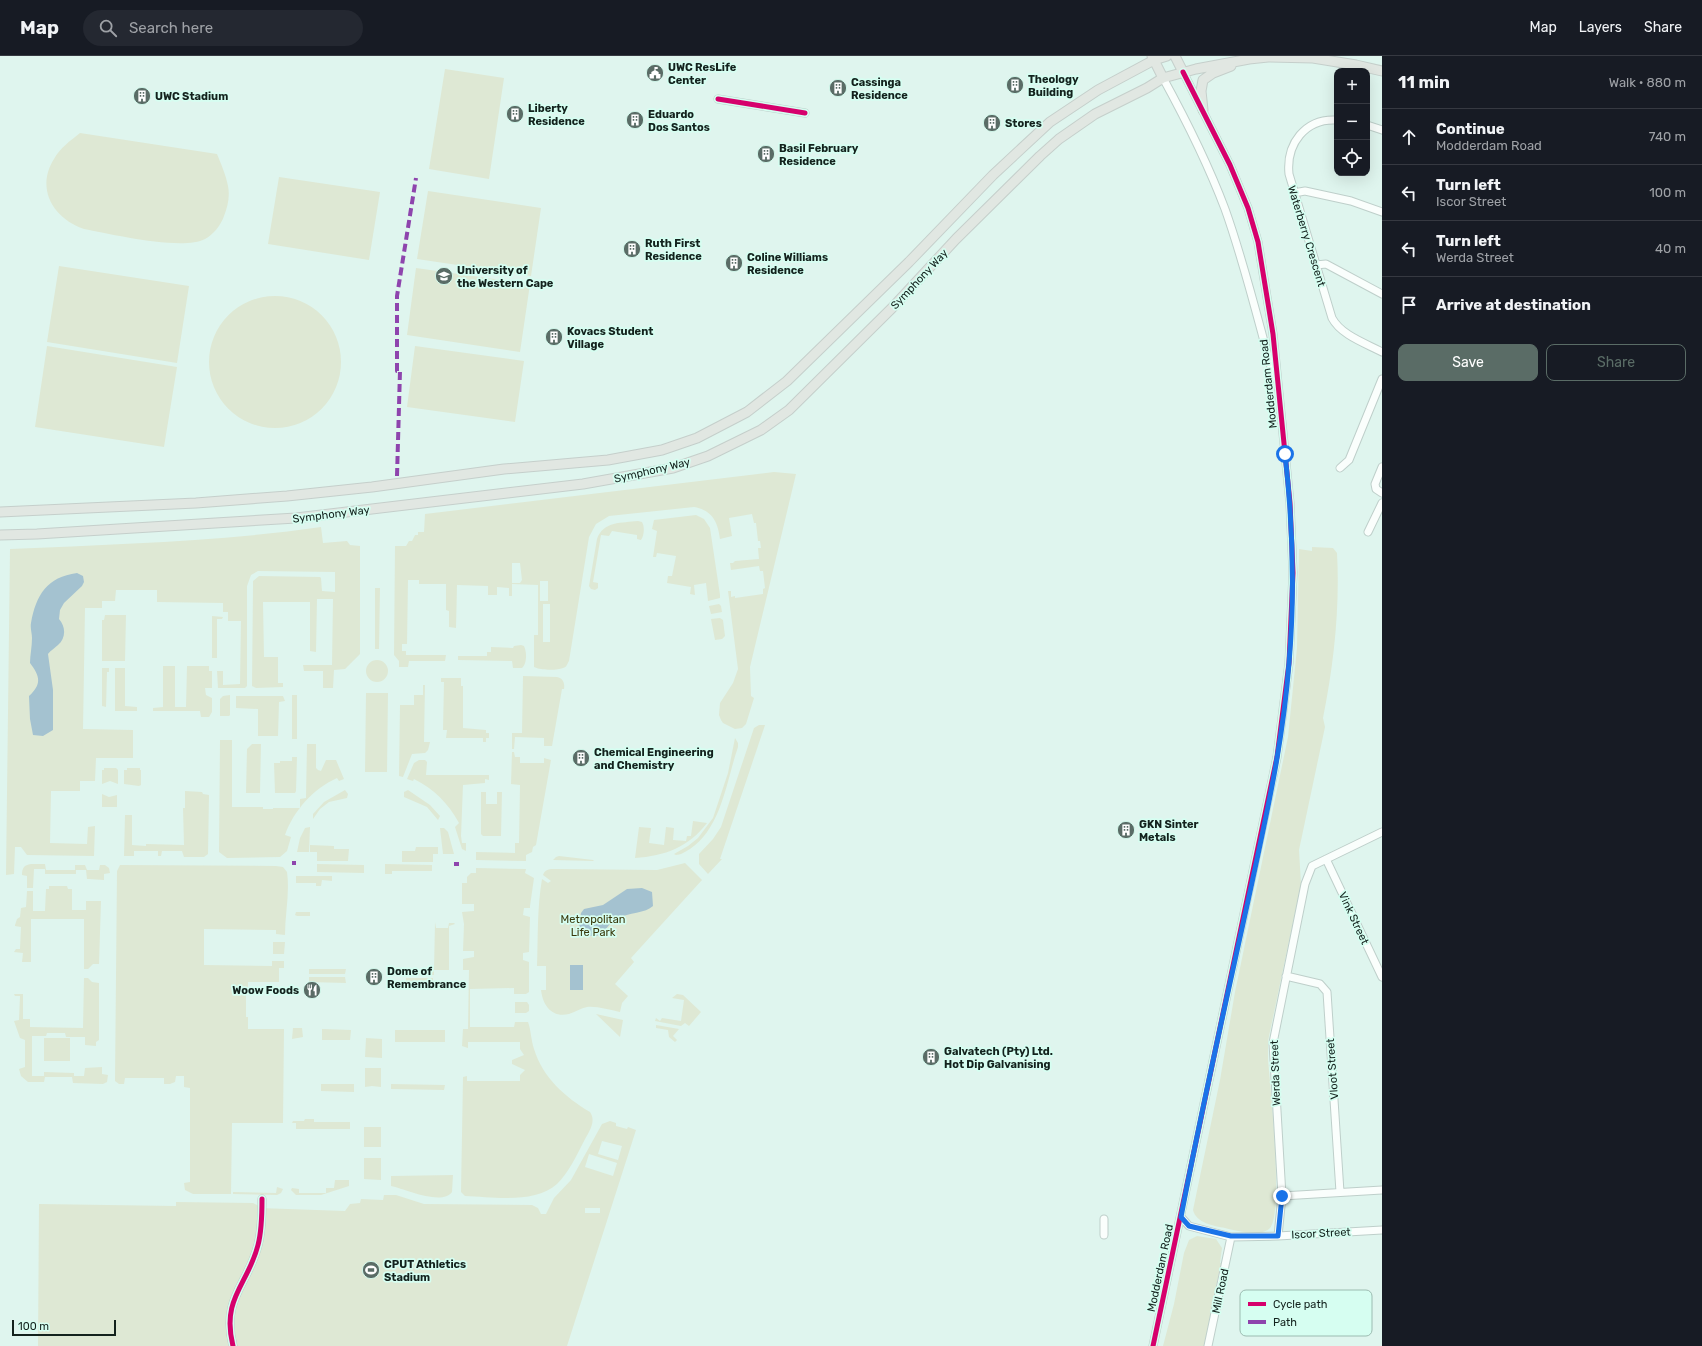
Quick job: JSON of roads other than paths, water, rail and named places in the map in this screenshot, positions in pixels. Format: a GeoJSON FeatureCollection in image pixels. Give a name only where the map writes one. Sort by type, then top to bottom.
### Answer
{"type":"FeatureCollection","features":[{"type":"Feature","properties":{"kind":"main road","name":"Symphony Way"},"geometry":{"type":"LineString","coordinates":[[0,512],[196,503],[286,496],[378,486],[504,469],[608,460],[662,450],[697,438],[747,412],[787,381],[909,262],[988,179],[1050,122],[1086,97],[1153,58],[1167,56]]}},
{"type":"Feature","properties":{"kind":"main road"},"geometry":{"type":"LineString","coordinates":[[1175,56],[1183,72]]}},
{"type":"Feature","properties":{"kind":"main road"},"geometry":{"type":"LineString","coordinates":[[1204,110],[1201,90],[1203,80],[1213,73],[1249,59],[1268,57],[1313,58],[1356,65],[1382,72]]}},
{"type":"Feature","properties":{"kind":"main road"},"geometry":{"type":"LineString","coordinates":[[1153,58],[1163,78]]}},
{"type":"Feature","properties":{"kind":"main road","name":"Symphony Way"},"geometry":{"type":"LineString","coordinates":[[0,535],[296,518],[590,483],[673,468],[708,456],[761,430],[789,410],[892,308],[956,239],[1059,139],[1095,114],[1147,88],[1163,78],[1183,72],[1249,59]]}},
{"type":"Feature","properties":{"kind":"street","name":"Modderdam Road"},"geometry":{"type":"LineString","coordinates":[[1153,1346],[1277,757],[1284,717],[1290,656],[1293,602],[1292,525],[1278,390],[1277,363],[1258,242],[1248,208],[1236,179],[1204,110],[1183,72]]}},
{"type":"Feature","properties":{"kind":"street","name":"Modderdam Road"},"geometry":{"type":"LineString","coordinates":[[1163,78],[1200,149],[1226,213],[1257,312],[1278,390]]}},
{"type":"Feature","properties":{"kind":"street"},"geometry":{"type":"LineString","coordinates":[[718,98],[806,113]]}},
{"type":"Feature","properties":{"kind":"street","name":"Waterberry Crescent"},"geometry":{"type":"LineString","coordinates":[[1334,120],[1323,121],[1305,130],[1290,150],[1288,166],[1289,174],[1335,324],[1348,334],[1382,352]]}},
{"type":"Feature","properties":{"kind":"street"},"geometry":{"type":"LineString","coordinates":[[1370,126],[1382,130]]}},
{"type":"Feature","properties":{"kind":"street"},"geometry":{"type":"LineString","coordinates":[[1294,193],[1305,191],[1351,201],[1382,212]]}},
{"type":"Feature","properties":{"kind":"street"},"geometry":{"type":"LineString","coordinates":[[1316,265],[1326,264],[1382,294]]}},
{"type":"Feature","properties":{"kind":"street"},"geometry":{"type":"LineString","coordinates":[[1340,468],[1349,460],[1382,379]]}},
{"type":"Feature","properties":{"kind":"street"},"geometry":{"type":"LineString","coordinates":[[1382,467],[1374,484],[1376,489],[1382,493]]}},
{"type":"Feature","properties":{"kind":"street"},"geometry":{"type":"LineString","coordinates":[[1368,532],[1382,503]]}},
{"type":"Feature","properties":{"kind":"street"},"geometry":{"type":"LineString","coordinates":[[1326,859],[1382,832]]}},
{"type":"Feature","properties":{"kind":"street","name":"Werda Street"},"geometry":{"type":"LineString","coordinates":[[1278,1236],[1282,1196],[1273,1043],[1305,884],[1312,866],[1326,859]]}},
{"type":"Feature","properties":{"kind":"street","name":"Vink Street"},"geometry":{"type":"LineString","coordinates":[[1326,859],[1382,977]]}},
{"type":"Feature","properties":{"kind":"street","name":"Vloot Street"},"geometry":{"type":"LineString","coordinates":[[1286,976],[1320,984],[1327,992],[1340,1192]]}},
{"type":"Feature","properties":{"kind":"street"},"geometry":{"type":"LineString","coordinates":[[1282,1196],[1382,1190]]}},
{"type":"Feature","properties":{"kind":"street"},"geometry":{"type":"LineString","coordinates":[[233,1346],[230,1334],[231,1311],[240,1285],[251,1264],[258,1244],[261,1227],[262,1199]]}},
{"type":"Feature","properties":{"kind":"street"},"geometry":{"type":"LineString","coordinates":[[1178,1232],[1189,1226],[1181,1217]]}},
{"type":"Feature","properties":{"kind":"street"},"geometry":{"type":"LineString","coordinates":[[1104,1219],[1104,1235]]}},
{"type":"Feature","properties":{"kind":"street","name":"Iscor Street"},"geometry":{"type":"LineString","coordinates":[[1189,1226],[1231,1236],[1278,1236],[1382,1230]]}},
{"type":"Feature","properties":{"kind":"street","name":"Mill Road"},"geometry":{"type":"LineString","coordinates":[[1208,1346],[1231,1236]]}},
{"type":"Feature","properties":{"kind":"water"},"geometry":{"type":"Polygon","coordinates":[[[77,573],[83,576],[84,582],[82,586],[64,603],[60,610],[59,619],[63,625],[64,636],[61,642],[48,654],[53,690],[53,730],[43,736],[33,735],[30,719],[29,696],[38,684],[38,676],[30,663],[32,638],[31,625],[33,613],[40,596],[51,583],[67,575],[77,573]]]}},
{"type":"Feature","properties":{"kind":"water"},"geometry":{"type":"Polygon","coordinates":[[[642,888],[652,892],[653,906],[646,910],[618,918],[598,936],[585,935],[579,925],[581,913],[584,909],[603,905],[627,889],[642,888]]]}},
{"type":"Feature","properties":{"kind":"water"},"geometry":{"type":"Polygon","coordinates":[[[570,965],[583,965],[583,990],[570,990],[570,965]]]}},
{"type":"Feature","properties":{"kind":"place","name":"UWC ResLife Center"},"geometry":{"type":"Point","coordinates":[655,73]}},
{"type":"Feature","properties":{"kind":"place","name":"Theology Building"},"geometry":{"type":"Point","coordinates":[1015,85]}},
{"type":"Feature","properties":{"kind":"place","name":"Cassinga Residence"},"geometry":{"type":"Point","coordinates":[838,88]}},
{"type":"Feature","properties":{"kind":"place","name":"UWC Stadium"},"geometry":{"type":"Point","coordinates":[142,96]}},
{"type":"Feature","properties":{"kind":"place","name":"Liberty Residence"},"geometry":{"type":"Point","coordinates":[515,114]}},
{"type":"Feature","properties":{"kind":"place","name":"Eduardo Dos Santos"},"geometry":{"type":"Point","coordinates":[635,120]}},
{"type":"Feature","properties":{"kind":"place","name":"Stores"},"geometry":{"type":"Point","coordinates":[992,123]}},
{"type":"Feature","properties":{"kind":"place","name":"Basil February Residence"},"geometry":{"type":"Point","coordinates":[766,154]}},
{"type":"Feature","properties":{"kind":"place","name":"Ruth First Residence"},"geometry":{"type":"Point","coordinates":[632,249]}},
{"type":"Feature","properties":{"kind":"place","name":"Coline Williams Residence"},"geometry":{"type":"Point","coordinates":[734,263]}},
{"type":"Feature","properties":{"kind":"place","name":"University of the Western Cape"},"geometry":{"type":"Point","coordinates":[444,276]}},
{"type":"Feature","properties":{"kind":"place","name":"Kovacs Student Village"},"geometry":{"type":"Point","coordinates":[554,337]}},
{"type":"Feature","properties":{"kind":"place","name":"Chemical Engineering and Chemistry"},"geometry":{"type":"Point","coordinates":[581,758]}},
{"type":"Feature","properties":{"kind":"place","name":"GKN Sinter Metals"},"geometry":{"type":"Point","coordinates":[1126,830]}},
{"type":"Feature","properties":{"kind":"place","name":"Dome of Remembrance"},"geometry":{"type":"Point","coordinates":[374,977]}},
{"type":"Feature","properties":{"kind":"place","name":"Woow Foods"},"geometry":{"type":"Point","coordinates":[312,990]}},
{"type":"Feature","properties":{"kind":"place","name":"Galvatech (Pty) Ltd. Hot Dip Galvanising"},"geometry":{"type":"Point","coordinates":[931,1057]}},
{"type":"Feature","properties":{"kind":"place","name":"CPUT Athletics Stadium"},"geometry":{"type":"Point","coordinates":[371,1270]}},
{"type":"Feature","properties":{"kind":"park label","name":"Metropolitan Life Park"},"geometry":{"type":"Point","coordinates":[593,925]}}]}
